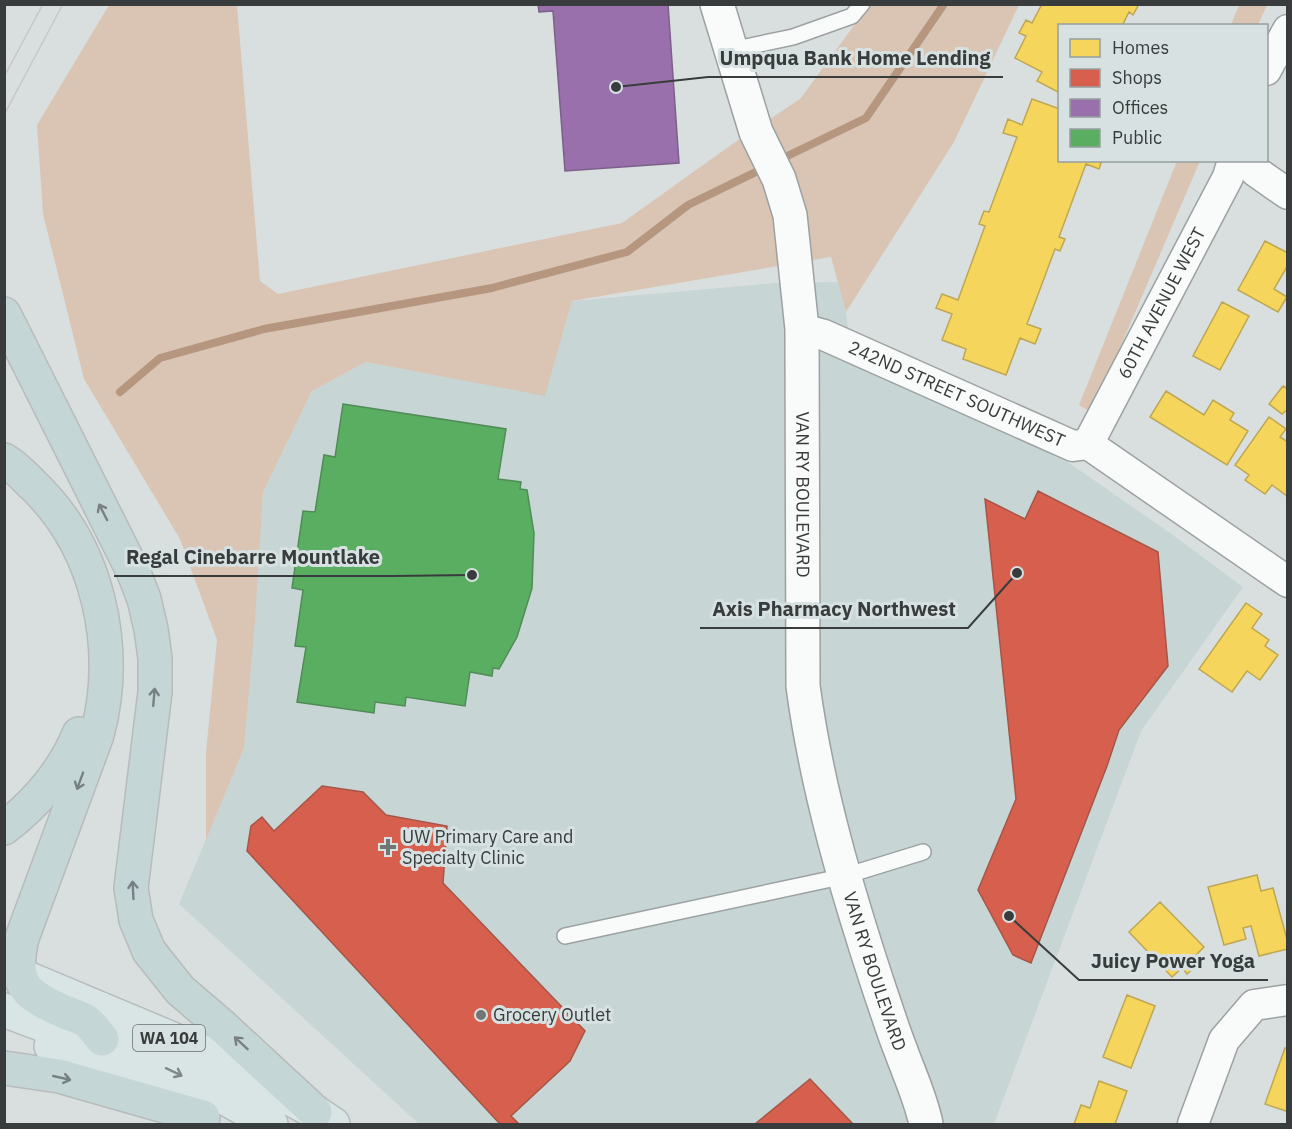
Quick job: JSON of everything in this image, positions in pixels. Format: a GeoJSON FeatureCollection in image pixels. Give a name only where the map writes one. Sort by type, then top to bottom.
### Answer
{"type":"FeatureCollection","features":[{"type":"Feature","properties":{"kind":"highway"},"geometry":{"type":"LineString","coordinates":[[4,314],[134,573],[144,599],[151,629],[155,658],[155,692],[131,888],[136,920],[148,951],[180,990],[324,1118]]}},
{"type":"Feature","properties":{"kind":"highway"},"geometry":{"type":"LineString","coordinates":[[4,459],[48,498],[73,534],[92,574],[102,621],[105,681],[103,712],[97,735],[22,938],[12,972],[27,991],[41,1002],[87,1022],[102,1039]]}},
{"type":"Feature","properties":{"kind":"highway"},"geometry":{"type":"LineString","coordinates":[[4,828],[39,797],[59,772],[77,740],[89,710],[94,688],[102,621]]}},
{"type":"Feature","properties":{"kind":"highway"},"geometry":{"type":"LineString","coordinates":[[4,1068],[69,1079],[209,1121]]}},
{"type":"Feature","properties":{"kind":"main road","name":"WA 104"},"geometry":{"type":"LineString","coordinates":[[12,972],[201,1051],[324,1118]]}},
{"type":"Feature","properties":{"kind":"main road"},"geometry":{"type":"LineString","coordinates":[[4,1010],[80,1039],[102,1039],[200,1084],[271,1125]]}},
{"type":"Feature","properties":{"kind":"main road"},"geometry":{"type":"LineString","coordinates":[[4,1028],[83,1058],[148,1088],[209,1121]]}},
{"type":"Feature","properties":{"kind":"street","name":"VAN RY BOULEVARD"},"geometry":{"type":"LineString","coordinates":[[717,4],[756,132],[779,179],[790,214],[802,329],[803,686],[810,741],[833,838],[900,1050],[920,1098],[926,1125]]}},
{"type":"Feature","properties":{"kind":"street"},"geometry":{"type":"LineString","coordinates":[[1268,66],[1287,30]]}},
{"type":"Feature","properties":{"kind":"street","name":"60TH AVENUE WEST"},"geometry":{"type":"LineString","coordinates":[[1088,444],[1228,177],[1232,162]]}},
{"type":"Feature","properties":{"kind":"street"},"geometry":{"type":"LineString","coordinates":[[1249,162],[1255,171],[1287,194]]}},
{"type":"Feature","properties":{"kind":"street","name":"242ND STREET SOUTHWEST"},"geometry":{"type":"LineString","coordinates":[[802,329],[824,335],[1073,446],[1088,444],[1287,582]]}},
{"type":"Feature","properties":{"kind":"street"},"geometry":{"type":"LineString","coordinates":[[1193,1125],[1224,1040],[1254,1005],[1287,1000]]}},
{"type":"Feature","properties":{"kind":"lane"},"geometry":{"type":"LineString","coordinates":[[731,50],[793,37],[852,16],[862,4]]}},
{"type":"Feature","properties":{"kind":"lane"},"geometry":{"type":"LineString","coordinates":[[565,936],[845,876],[923,852]]}},
{"type":"Feature","properties":{"kind":"shaded area"},"geometry":{"type":"Polygon","coordinates":[[[109,5],[237,5],[260,281],[278,294],[622,223],[800,99],[869,5],[1019,5],[954,142],[846,312],[831,257],[572,301],[545,396],[366,362],[312,391],[263,492],[244,748],[206,840],[206,752],[217,640],[180,539],[84,379],[43,214],[37,125],[109,5]]]}},
{"type":"Feature","properties":{"kind":"shaded area"},"geometry":{"type":"Polygon","coordinates":[[[1239,5],[1267,5],[1258,24],[1231,24],[1239,5]]]}},
{"type":"Feature","properties":{"kind":"shaded area"},"geometry":{"type":"Polygon","coordinates":[[[1177,162],[1200,162],[1092,413],[1079,405],[1177,162]]]}},
{"type":"Feature","properties":{"kind":"shaded area"},"geometry":{"type":"Polygon","coordinates":[[[839,282],[846,312],[852,361],[1062,458],[1243,587],[1141,731],[994,1124],[419,1124],[179,904],[244,748],[263,492],[312,391],[366,362],[545,394],[572,301],[776,283],[839,282]]]}},
{"type":"Feature","properties":{"kind":"building: Homes"},"geometry":{"type":"Polygon","coordinates":[[[1042,4],[1139,4],[1133,15],[1129,12],[1123,24],[1058,24],[1058,92],[1037,81],[1042,72],[1015,58],[1026,36],[1019,33],[1026,20],[1032,23],[1042,4]]]}},
{"type":"Feature","properties":{"kind":"building: Homes"},"geometry":{"type":"Polygon","coordinates":[[[1032,99],[1058,108],[1058,162],[1101,162],[1099,169],[1086,164],[1059,237],[1065,239],[1060,251],[1055,249],[1027,324],[1041,329],[1035,344],[1020,338],[1006,375],[963,359],[966,349],[942,340],[952,314],[936,308],[942,294],[958,300],[985,226],[979,224],[984,211],[989,212],[1017,137],[1003,133],[1008,119],[1022,125],[1032,99]]]}},
{"type":"Feature","properties":{"kind":"building: Homes"},"geometry":{"type":"Polygon","coordinates":[[[1265,241],[1288,253],[1288,265],[1274,289],[1287,297],[1278,312],[1238,290],[1265,241]]]}},
{"type":"Feature","properties":{"kind":"building: Homes"},"geometry":{"type":"Polygon","coordinates":[[[1222,302],[1249,316],[1220,370],[1193,356],[1222,302]]]}},
{"type":"Feature","properties":{"kind":"building: Homes"},"geometry":{"type":"Polygon","coordinates":[[[1283,386],[1288,389],[1288,409],[1282,414],[1269,404],[1283,386]]]}},
{"type":"Feature","properties":{"kind":"building: Homes"},"geometry":{"type":"Polygon","coordinates":[[[1166,391],[1204,415],[1213,400],[1234,413],[1230,420],[1248,431],[1227,465],[1150,417],[1166,391]]]}},
{"type":"Feature","properties":{"kind":"building: Homes"},"geometry":{"type":"Polygon","coordinates":[[[1269,417],[1286,429],[1280,437],[1288,442],[1287,496],[1272,485],[1265,494],[1245,480],[1249,475],[1235,465],[1269,417]]]}},
{"type":"Feature","properties":{"kind":"building: Homes"},"geometry":{"type":"Polygon","coordinates":[[[1246,603],[1262,614],[1252,628],[1269,640],[1265,646],[1278,655],[1260,680],[1247,671],[1232,692],[1199,669],[1246,603]]]}},
{"type":"Feature","properties":{"kind":"building: Homes"},"geometry":{"type":"Polygon","coordinates":[[[1257,875],[1261,891],[1273,888],[1288,943],[1288,949],[1259,956],[1251,926],[1243,928],[1246,939],[1224,945],[1208,887],[1257,875]]]}},
{"type":"Feature","properties":{"kind":"building: Homes"},"geometry":{"type":"Polygon","coordinates":[[[1160,902],[1204,947],[1194,957],[1200,962],[1187,974],[1182,968],[1172,977],[1129,932],[1160,902]]]}},
{"type":"Feature","properties":{"kind":"building: Homes"},"geometry":{"type":"Polygon","coordinates":[[[1127,995],[1155,1006],[1131,1068],[1103,1057],[1127,995]]]}},
{"type":"Feature","properties":{"kind":"building: Homes"},"geometry":{"type":"Polygon","coordinates":[[[1285,1048],[1288,1049],[1288,1105],[1286,1111],[1265,1104],[1285,1048]]]}},
{"type":"Feature","properties":{"kind":"building: Homes"},"geometry":{"type":"Polygon","coordinates":[[[1099,1081],[1127,1091],[1115,1124],[1074,1124],[1081,1105],[1090,1108],[1099,1081]]]}},
{"type":"Feature","properties":{"kind":"building: Shops"},"geometry":{"type":"Polygon","coordinates":[[[1038,491],[1158,552],[1168,666],[1119,730],[1031,963],[1013,955],[978,890],[1016,799],[985,499],[1025,519],[1038,491]]]}},
{"type":"Feature","properties":{"kind":"building: Shops"},"geometry":{"type":"Polygon","coordinates":[[[322,786],[363,792],[386,815],[447,826],[443,883],[585,1031],[570,1061],[511,1116],[519,1124],[500,1124],[247,851],[251,826],[262,817],[274,831],[322,786]]]}},
{"type":"Feature","properties":{"kind":"building: Shops"},"geometry":{"type":"Polygon","coordinates":[[[810,1079],[853,1124],[755,1124],[810,1079]]]}},
{"type":"Feature","properties":{"kind":"building: Offices"},"geometry":{"type":"Polygon","coordinates":[[[538,4],[668,4],[679,163],[565,171],[553,11],[539,12],[538,4]]]}},
{"type":"Feature","properties":{"kind":"building: Public"},"geometry":{"type":"Polygon","coordinates":[[[343,404],[506,429],[498,479],[521,482],[520,489],[527,490],[534,533],[532,588],[517,637],[499,669],[493,668],[492,676],[470,672],[465,706],[406,697],[405,706],[375,702],[374,713],[297,702],[306,647],[295,646],[303,590],[292,588],[303,511],[315,512],[324,455],[335,457],[343,404]]]}},
{"type":"Feature","properties":{"kind":"waterway"},"geometry":{"type":"LineString","coordinates":[[777,161],[866,118],[944,4]]}},
{"type":"Feature","properties":{"kind":"waterway"},"geometry":{"type":"LineString","coordinates":[[120,392],[160,358],[264,329],[492,288],[627,252],[688,205],[766,167]]}},
{"type":"Feature","properties":{"kind":"tram line"},"geometry":{"type":"LineString","coordinates":[[4,77],[43,4]]}},
{"type":"Feature","properties":{"kind":"tram line"},"geometry":{"type":"LineString","coordinates":[[4,115],[63,4]]}},
{"type":"Feature","properties":{"kind":"place","name":"Umpqua Bank Home Lending"},"geometry":{"type":"Point","coordinates":[616,87]}},
{"type":"Feature","properties":{"kind":"place","name":"Axis Pharmacy Northwest"},"geometry":{"type":"Point","coordinates":[1017,573]}},
{"type":"Feature","properties":{"kind":"place","name":"Regal Cinebarre Mountlake"},"geometry":{"type":"Point","coordinates":[472,575]}},
{"type":"Feature","properties":{"kind":"place","name":"UW Primary Care and Specialty Clinic"},"geometry":{"type":"Point","coordinates":[388,847]}},
{"type":"Feature","properties":{"kind":"place","name":"Juicy Power Yoga"},"geometry":{"type":"Point","coordinates":[1009,916]}},
{"type":"Feature","properties":{"kind":"place","name":"Grocery Outlet"},"geometry":{"type":"Point","coordinates":[481,1015]}}]}
